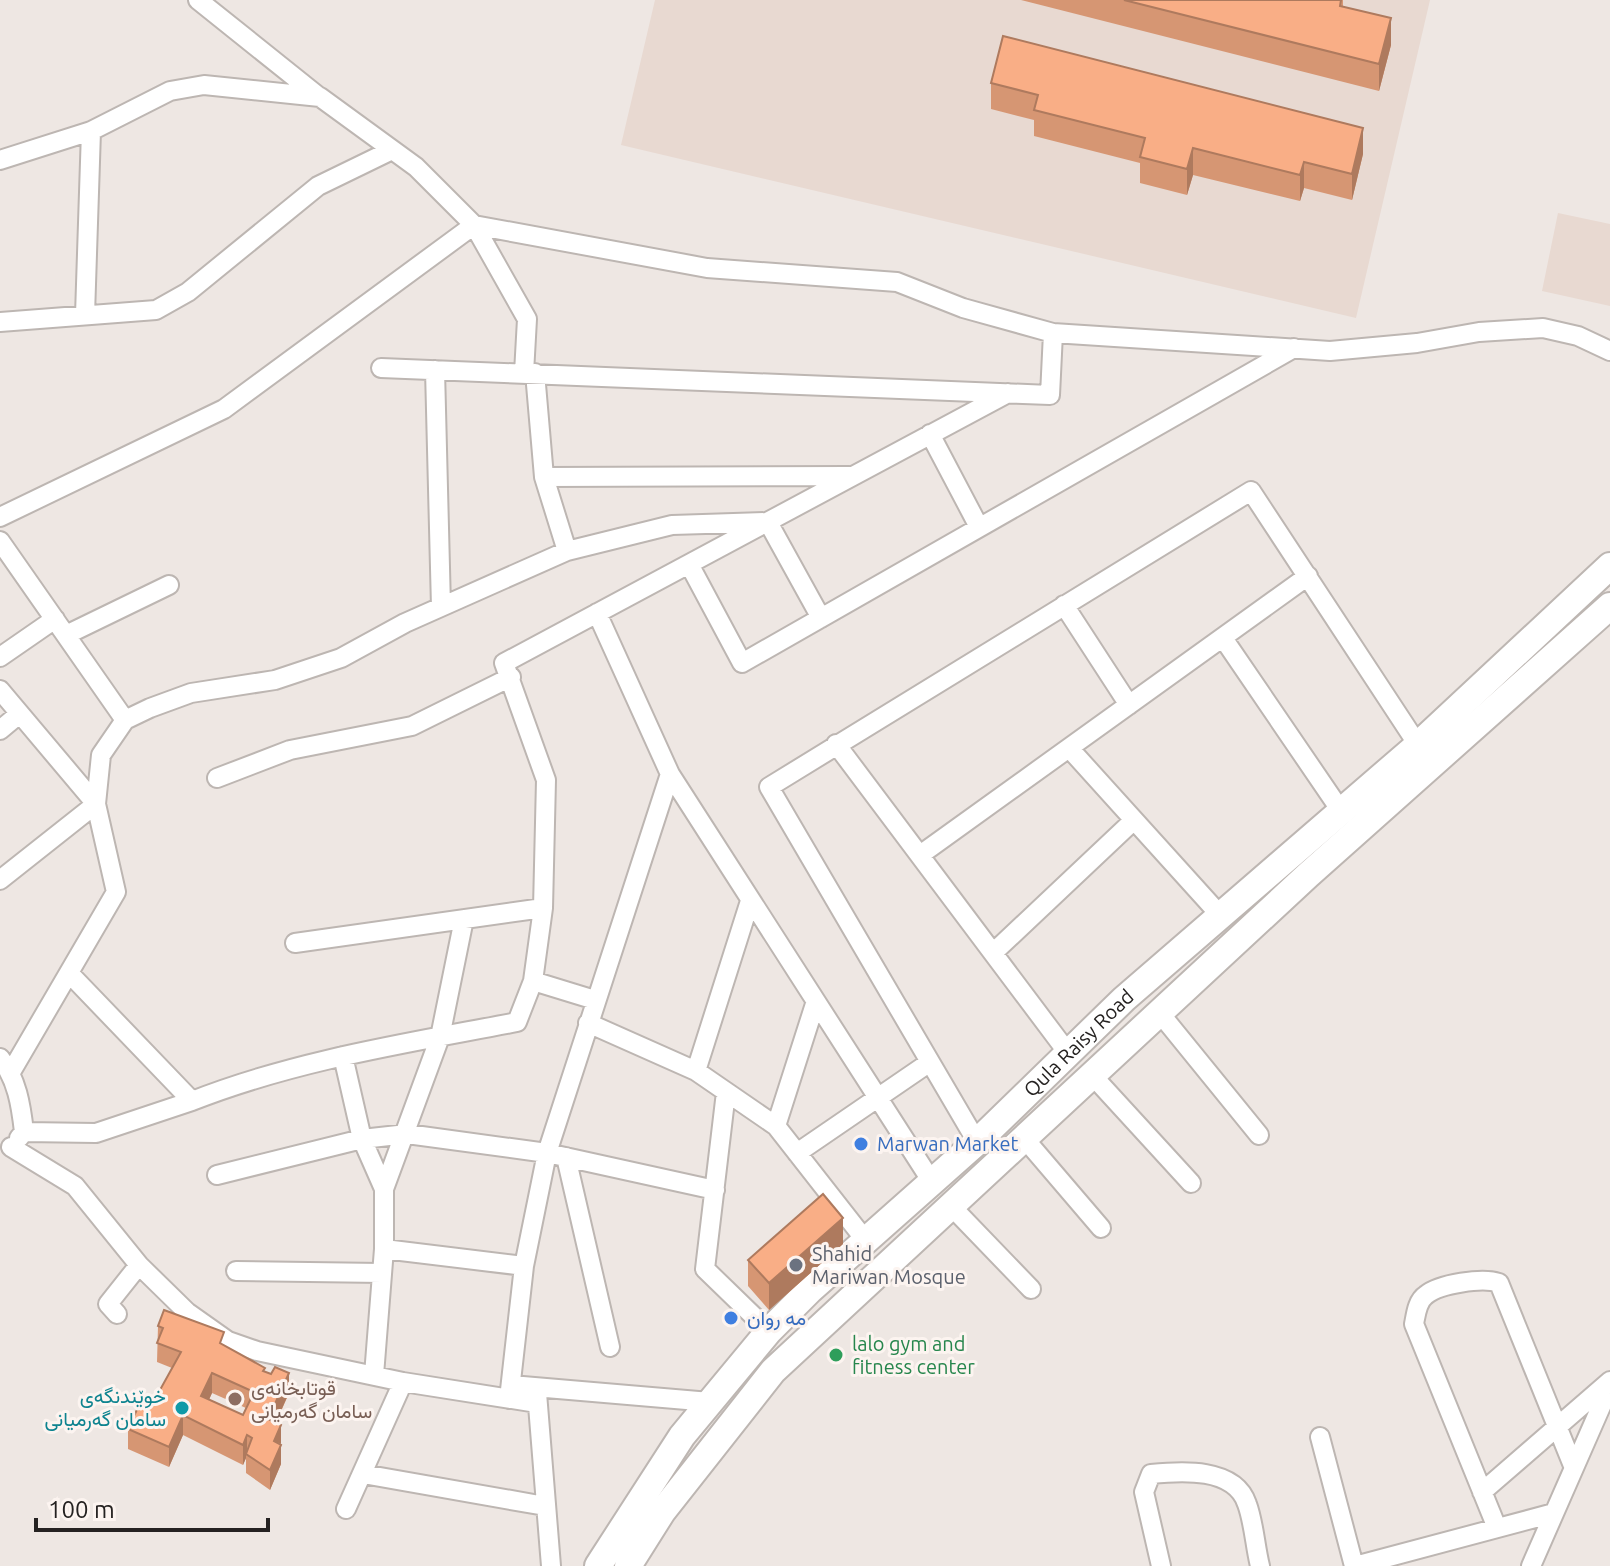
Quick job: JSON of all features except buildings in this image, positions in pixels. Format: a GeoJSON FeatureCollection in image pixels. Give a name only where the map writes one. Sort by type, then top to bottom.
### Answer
{"type":"FeatureCollection","features":[{"type":"Feature","properties":{"kind":"main road","name":"Qula Raisy Road"},"geometry":{"type":"LineString","coordinates":[[598,1566],[646,1489],[710,1402],[769,1331],[977,1142],[1124,999],[1418,745],[1610,566]]}},
{"type":"Feature","properties":{"kind":"main road","name":"Qula Raisy Road"},"geometry":{"type":"LineString","coordinates":[[628,1566],[662,1512],[773,1371],[1308,875],[1610,606]]}},
{"type":"Feature","properties":{"kind":"main road"},"geometry":{"type":"LineString","coordinates":[[1290,855],[1308,875]]}},
{"type":"Feature","properties":{"kind":"street"},"geometry":{"type":"LineString","coordinates":[[198,0],[320,97],[416,167],[474,225],[527,319],[530,373],[544,477],[567,551]]}},
{"type":"Feature","properties":{"kind":"street"},"geometry":{"type":"LineString","coordinates":[[0,160],[91,131],[170,91],[204,85],[320,97]]}},
{"type":"Feature","properties":{"kind":"street"},"geometry":{"type":"LineString","coordinates":[[85,315],[91,131]]}},
{"type":"Feature","properties":{"kind":"street"},"geometry":{"type":"LineString","coordinates":[[0,322],[156,310],[188,292],[318,186],[392,150]]}},
{"type":"Feature","properties":{"kind":"street"},"geometry":{"type":"LineString","coordinates":[[0,517],[224,409],[474,225],[707,268],[897,282],[963,308],[1053,333],[1330,351],[1417,343],[1479,332],[1543,328],[1608,348]]}},
{"type":"Feature","properties":{"kind":"street"},"geometry":{"type":"LineString","coordinates":[[381,368],[1050,395],[1053,333]]}},
{"type":"Feature","properties":{"kind":"street"},"geometry":{"type":"LineString","coordinates":[[689,564],[742,663],[1294,348]]}},
{"type":"Feature","properties":{"kind":"street"},"geometry":{"type":"LineString","coordinates":[[435,370],[441,607]]}},
{"type":"Feature","properties":{"kind":"street"},"geometry":{"type":"LineString","coordinates":[[710,1402],[537,1395],[403,1382],[257,1351],[228,1341],[187,1312],[139,1265],[75,1186],[5,1148],[24,1132],[96,1133],[243,1083],[343,1056],[517,1022],[533,981],[543,908],[546,780],[504,663],[1008,393]]}},
{"type":"Feature","properties":{"kind":"street"},"geometry":{"type":"LineString","coordinates":[[930,434],[979,527]]}},
{"type":"Feature","properties":{"kind":"street"},"geometry":{"type":"LineString","coordinates":[[544,477],[853,476]]}},
{"type":"Feature","properties":{"kind":"street"},"geometry":{"type":"LineString","coordinates":[[977,1142],[769,787],[1251,491],[1418,745]]}},
{"type":"Feature","properties":{"kind":"street"},"geometry":{"type":"LineString","coordinates":[[768,522],[821,618]]}},
{"type":"Feature","properties":{"kind":"street"},"geometry":{"type":"LineString","coordinates":[[24,1132],[6,1065],[69,973],[116,892],[96,804],[101,755],[125,720],[191,693],[275,680],[341,658],[441,607],[567,551],[672,525],[768,522]]}},
{"type":"Feature","properties":{"kind":"street"},"geometry":{"type":"LineString","coordinates":[[0,541],[125,720]]}},
{"type":"Feature","properties":{"kind":"street"},"geometry":{"type":"LineString","coordinates":[[920,855],[1308,576]]}},
{"type":"Feature","properties":{"kind":"street"},"geometry":{"type":"LineString","coordinates":[[0,657],[60,627],[169,585]]}},
{"type":"Feature","properties":{"kind":"street"},"geometry":{"type":"LineString","coordinates":[[1064,605],[1129,705]]}},
{"type":"Feature","properties":{"kind":"street"},"geometry":{"type":"LineString","coordinates":[[597,613],[670,774],[932,1182]]}},
{"type":"Feature","properties":{"kind":"street"},"geometry":{"type":"LineString","coordinates":[[1223,638],[1341,811]]}},
{"type":"Feature","properties":{"kind":"street"},"geometry":{"type":"LineString","coordinates":[[217,778],[290,750],[412,726],[511,677]]}},
{"type":"Feature","properties":{"kind":"street"},"geometry":{"type":"LineString","coordinates":[[0,690],[96,804]]}},
{"type":"Feature","properties":{"kind":"street"},"geometry":{"type":"LineString","coordinates":[[0,730],[18,715]]}},
{"type":"Feature","properties":{"kind":"street"},"geometry":{"type":"LineString","coordinates":[[836,744],[1068,1053]]}},
{"type":"Feature","properties":{"kind":"street"},"geometry":{"type":"LineString","coordinates":[[1069,748],[1220,915]]}},
{"type":"Feature","properties":{"kind":"street"},"geometry":{"type":"LineString","coordinates":[[510,1392],[524,1266],[547,1153],[670,774]]}},
{"type":"Feature","properties":{"kind":"street"},"geometry":{"type":"LineString","coordinates":[[0,880],[96,804]]}},
{"type":"Feature","properties":{"kind":"street"},"geometry":{"type":"LineString","coordinates":[[994,952],[1133,821]]}},
{"type":"Feature","properties":{"kind":"street"},"geometry":{"type":"LineString","coordinates":[[696,1071],[750,901]]}},
{"type":"Feature","properties":{"kind":"street"},"geometry":{"type":"LineString","coordinates":[[295,943],[543,908]]}},
{"type":"Feature","properties":{"kind":"street"},"geometry":{"type":"LineString","coordinates":[[374,1375],[384,1249],[384,1189],[407,1134],[440,1037],[464,919]]}},
{"type":"Feature","properties":{"kind":"street"},"geometry":{"type":"LineString","coordinates":[[69,973],[192,1101]]}},
{"type":"Feature","properties":{"kind":"street"},"geometry":{"type":"LineString","coordinates":[[533,981],[595,1000]]}},
{"type":"Feature","properties":{"kind":"street"},"geometry":{"type":"LineString","coordinates":[[776,1126],[815,1004]]}},
{"type":"Feature","properties":{"kind":"street"},"geometry":{"type":"LineString","coordinates":[[1159,1012],[1259,1135]]}},
{"type":"Feature","properties":{"kind":"street"},"geometry":{"type":"LineString","coordinates":[[588,1023],[696,1071],[776,1126],[866,1241]]}},
{"type":"Feature","properties":{"kind":"street"},"geometry":{"type":"LineString","coordinates":[[343,1056],[362,1139],[384,1189]]}},
{"type":"Feature","properties":{"kind":"street"},"geometry":{"type":"LineString","coordinates":[[797,1153],[930,1062]]}},
{"type":"Feature","properties":{"kind":"street"},"geometry":{"type":"LineString","coordinates":[[1092,1075],[1191,1183]]}},
{"type":"Feature","properties":{"kind":"street"},"geometry":{"type":"LineString","coordinates":[[726,1092],[705,1269],[769,1331]]}},
{"type":"Feature","properties":{"kind":"street"},"geometry":{"type":"LineString","coordinates":[[217,1175],[362,1139],[407,1134],[547,1153],[715,1190]]}},
{"type":"Feature","properties":{"kind":"street"},"geometry":{"type":"LineString","coordinates":[[1024,1138],[1101,1228]]}},
{"type":"Feature","properties":{"kind":"street"},"geometry":{"type":"LineString","coordinates":[[566,1157],[610,1347]]}},
{"type":"Feature","properties":{"kind":"street"},"geometry":{"type":"LineString","coordinates":[[952,1207],[1031,1289]]}},
{"type":"Feature","properties":{"kind":"street"},"geometry":{"type":"LineString","coordinates":[[384,1249],[524,1266]]}},
{"type":"Feature","properties":{"kind":"street"},"geometry":{"type":"LineString","coordinates":[[117,1314],[108,1304],[139,1265]]}},
{"type":"Feature","properties":{"kind":"street"},"geometry":{"type":"LineString","coordinates":[[236,1271],[382,1273]]}},
{"type":"Feature","properties":{"kind":"street"},"geometry":{"type":"LineString","coordinates":[[1497,1528],[1414,1324],[1419,1303],[1427,1293],[1483,1278],[1499,1283],[1574,1468]]}},
{"type":"Feature","properties":{"kind":"street"},"geometry":{"type":"LineString","coordinates":[[346,1509],[403,1382]]}},
{"type":"Feature","properties":{"kind":"street"},"geometry":{"type":"LineString","coordinates":[[1482,1492],[1610,1384]]}},
{"type":"Feature","properties":{"kind":"street"},"geometry":{"type":"LineString","coordinates":[[1531,1566],[1610,1384]]}},
{"type":"Feature","properties":{"kind":"street"},"geometry":{"type":"LineString","coordinates":[[537,1395],[551,1566]]}},
{"type":"Feature","properties":{"kind":"street"},"geometry":{"type":"LineString","coordinates":[[1320,1437],[1355,1566],[1554,1513]]}},
{"type":"Feature","properties":{"kind":"street"},"geometry":{"type":"LineString","coordinates":[[1161,1566],[1144,1492],[1151,1474],[1188,1470],[1232,1484],[1247,1501],[1260,1566]]}},
{"type":"Feature","properties":{"kind":"street"},"geometry":{"type":"LineString","coordinates":[[363,1474],[545,1506]]}},
{"type":"Feature","properties":{"kind":"shaded area"},"geometry":{"type":"Polygon","coordinates":[[[655,0],[1430,0],[1356,318],[621,145],[655,0]]]}},
{"type":"Feature","properties":{"kind":"shaded area"},"geometry":{"type":"Polygon","coordinates":[[[1558,213],[1610,224],[1610,306],[1542,291],[1558,213]]]}},
{"type":"Feature","properties":{"kind":"place","name":"Marwan Market"},"geometry":{"type":"Point","coordinates":[861,1144]}},
{"type":"Feature","properties":{"kind":"place","name":"Shahid Mariwan Mosque"},"geometry":{"type":"Point","coordinates":[796,1265]}},
{"type":"Feature","properties":{"kind":"place","name":"مه روان"},"geometry":{"type":"Point","coordinates":[731,1318]}},
{"type":"Feature","properties":{"kind":"place","name":"lalo gym and fitness center"},"geometry":{"type":"Point","coordinates":[836,1355]}},
{"type":"Feature","properties":{"kind":"place","name":"قوتابخانەی سامان گەرمیانی"},"geometry":{"type":"Point","coordinates":[235,1399]}},
{"type":"Feature","properties":{"kind":"place","name":"خوێندنگەی سامان گەرمیانی"},"geometry":{"type":"Point","coordinates":[182,1408]}}]}
